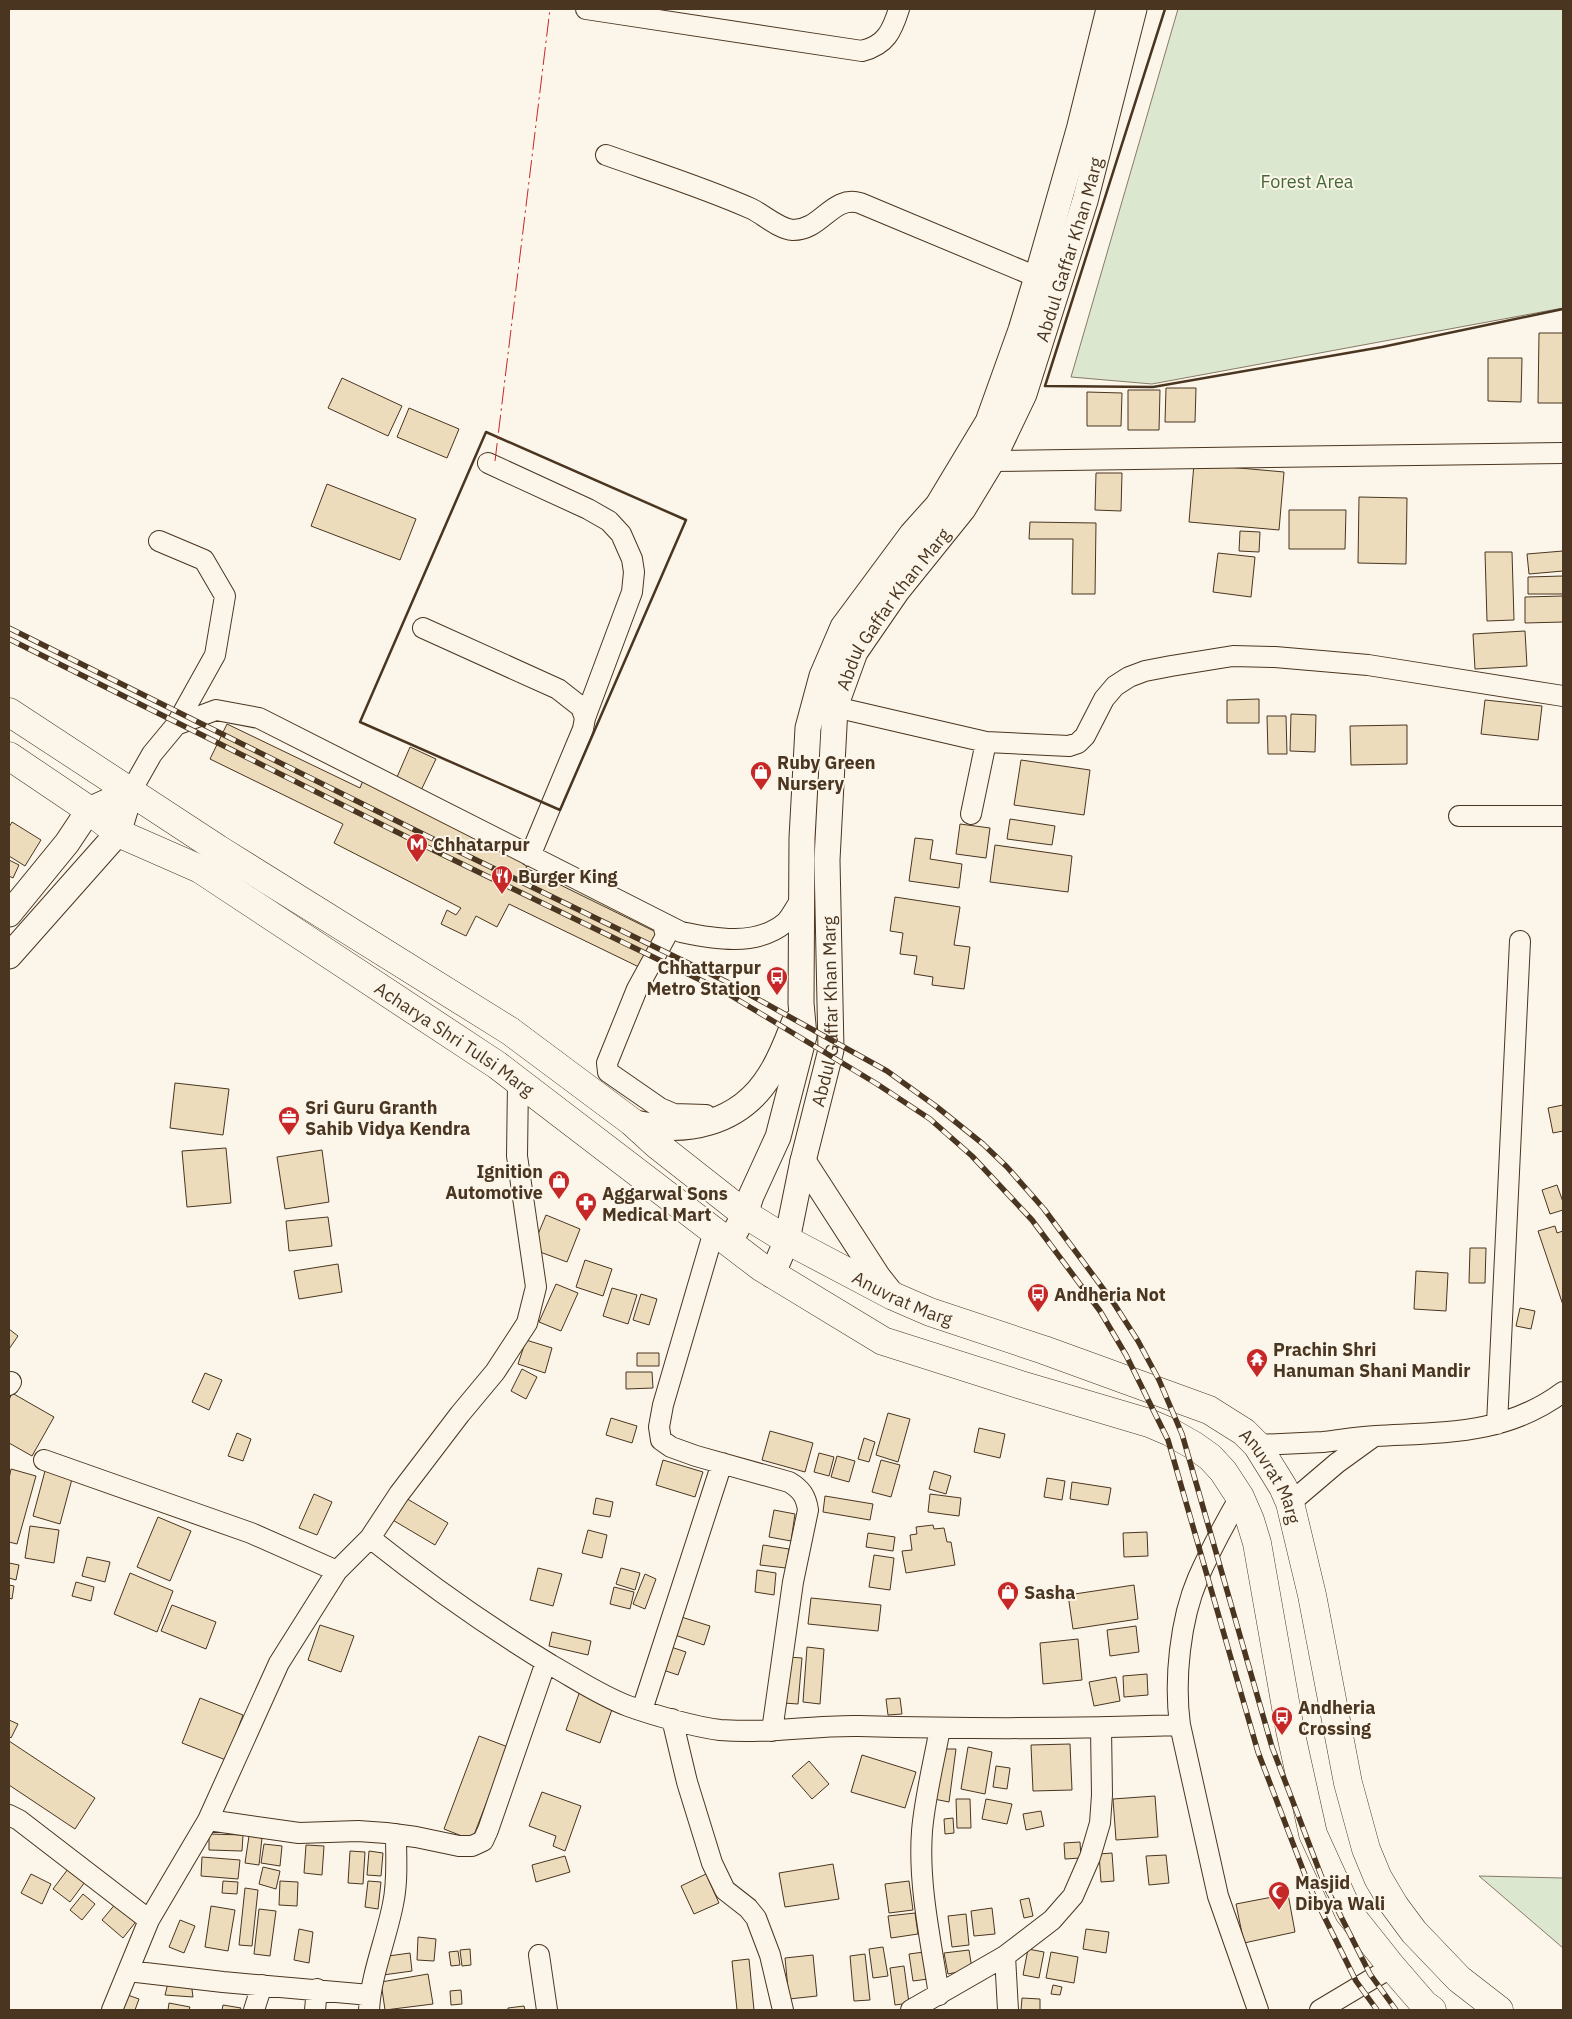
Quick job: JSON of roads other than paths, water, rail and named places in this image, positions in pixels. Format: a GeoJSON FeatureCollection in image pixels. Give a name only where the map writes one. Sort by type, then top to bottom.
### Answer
{"type":"FeatureCollection","features":[{"type":"Feature","properties":{"kind":"highway"},"geometry":{"type":"LineString","coordinates":[[9,712],[113,782],[131,791]]}},
{"type":"Feature","properties":{"kind":"highway","name":"Acharya Shri Tulsi Marg"},"geometry":{"type":"LineString","coordinates":[[9,756],[89,810],[118,833],[200,869],[497,1065],[772,1275]]}},
{"type":"Feature","properties":{"kind":"highway","name":"Acharya Shri Tulsi Marg"},"geometry":{"type":"LineString","coordinates":[[131,791],[218,849],[510,1031],[632,1122],[656,1144],[745,1214]]}},
{"type":"Feature","properties":{"kind":"highway","name":"Anuvrat Marg"},"geometry":{"type":"LineString","coordinates":[[745,1214],[787,1240],[893,1296],[930,1312],[1044,1350],[1209,1410],[1232,1423],[1258,1445],[1283,1487],[1290,1503],[1312,1595],[1348,1784],[1366,1849],[1378,1878],[1394,1905],[1420,1938],[1459,1979],[1499,2010]]}},
{"type":"Feature","properties":{"kind":"highway","name":"Anuvrat Marg"},"geometry":{"type":"LineString","coordinates":[[772,1275],[884,1341],[1021,1385],[1149,1423],[1170,1432],[1210,1458],[1223,1471],[1240,1497],[1257,1543],[1292,1738],[1313,1834],[1349,1913],[1392,1967],[1424,2004],[1432,2010]]}},
{"type":"Feature","properties":{"kind":"main road","name":"Abdul Gaffar Khan Marg"},"geometry":{"type":"LineString","coordinates":[[722,1237],[745,1214],[751,1196],[778,1137],[804,1036],[801,1003],[802,838],[808,728],[822,676],[843,627],[912,534],[938,505],[988,422],[1021,330],[1037,277],[1079,130],[1110,9]]}},
{"type":"Feature","properties":{"kind":"main road","name":"Abdul Gaffar Khan Marg"},"geometry":{"type":"LineString","coordinates":[[772,1275],[787,1240],[803,1161],[831,1050],[827,860],[835,707],[855,652],[897,591],[963,509],[992,461],[1024,394],[1079,219],[1134,9]]}},
{"type":"Feature","properties":{"kind":"main road"},"geometry":{"type":"LineString","coordinates":[[9,914],[67,844],[89,810],[131,791]]}},
{"type":"Feature","properties":{"kind":"main road"},"geometry":{"type":"LineString","coordinates":[[9,956],[118,833],[131,791]]}},
{"type":"Feature","properties":{"kind":"main road"},"geometry":{"type":"LineString","coordinates":[[632,1122],[666,1129],[683,1128],[717,1120],[732,1112],[746,1102],[769,1076],[784,1048],[801,1003]]}},
{"type":"Feature","properties":{"kind":"main road"},"geometry":{"type":"LineString","coordinates":[[803,1161],[878,1277],[893,1296]]}},
{"type":"Feature","properties":{"kind":"street"},"geometry":{"type":"LineString","coordinates":[[586,9],[619,11],[862,51],[876,47],[886,38],[895,22],[899,9]]}},
{"type":"Feature","properties":{"kind":"street"},"geometry":{"type":"LineString","coordinates":[[606,155],[753,210],[791,230],[804,228],[816,223],[840,202],[851,200],[860,202],[1037,277]]}},
{"type":"Feature","properties":{"kind":"street"},"geometry":{"type":"LineString","coordinates":[[992,461],[1563,453]]}},
{"type":"Feature","properties":{"kind":"street"},"geometry":{"type":"LineString","coordinates":[[488,463],[588,510],[609,522],[620,534],[632,558],[634,572],[632,592],[585,718],[583,729],[530,856]]}},
{"type":"Feature","properties":{"kind":"street"},"geometry":{"type":"LineString","coordinates":[[131,791],[152,754],[176,725],[215,655],[225,596],[204,560],[159,541]]}},
{"type":"Feature","properties":{"kind":"street"},"geometry":{"type":"LineString","coordinates":[[424,628],[558,689],[581,707],[585,718]]}},
{"type":"Feature","properties":{"kind":"street"},"geometry":{"type":"LineString","coordinates":[[835,707],[986,742],[1056,746],[1078,743],[1085,736],[1104,699],[1115,686],[1129,677],[1145,671],[1233,656],[1275,657],[1368,665],[1563,696]]}},
{"type":"Feature","properties":{"kind":"street"},"geometry":{"type":"LineString","coordinates":[[176,725],[216,710],[259,718],[681,932],[706,937],[746,938],[765,934],[786,922],[801,900]]}},
{"type":"Feature","properties":{"kind":"street"},"geometry":{"type":"LineString","coordinates":[[971,814],[986,742]]}},
{"type":"Feature","properties":{"kind":"street"},"geometry":{"type":"LineString","coordinates":[[1459,816],[1563,816]]}},
{"type":"Feature","properties":{"kind":"street"},"geometry":{"type":"LineString","coordinates":[[663,924],[666,936],[633,997],[607,1063],[608,1072],[660,1108],[674,1114],[708,1116],[732,1112]]}},
{"type":"Feature","properties":{"kind":"street"},"geometry":{"type":"LineString","coordinates":[[1497,1424],[1520,941]]}},
{"type":"Feature","properties":{"kind":"street"},"geometry":{"type":"LineString","coordinates":[[112,2010],[149,1920],[208,1820],[279,1663],[337,1571],[370,1538],[399,1494],[460,1414],[495,1372],[527,1323],[536,1287],[516,1156],[518,1081]]}},
{"type":"Feature","properties":{"kind":"street"},"geometry":{"type":"LineString","coordinates":[[722,1237],[663,1405],[659,1427],[661,1440],[671,1447],[789,1482],[799,1488],[806,1500],[808,1510],[793,1582],[772,1731]]}},
{"type":"Feature","properties":{"kind":"street"},"geometry":{"type":"LineString","coordinates":[[1258,1445],[1323,1442],[1374,1436],[1448,1434],[1473,1430],[1523,1416],[1563,1392]]}},
{"type":"Feature","properties":{"kind":"street"},"geometry":{"type":"LineString","coordinates":[[1290,1503],[1337,1463],[1374,1436]]}},
{"type":"Feature","properties":{"kind":"street"},"geometry":{"type":"LineString","coordinates":[[44,1460],[251,1533],[337,1571]]}},
{"type":"Feature","properties":{"kind":"street"},"geometry":{"type":"LineString","coordinates":[[642,1710],[722,1463]]}},
{"type":"Feature","properties":{"kind":"street"},"geometry":{"type":"LineString","coordinates":[[1240,1497],[1197,1580],[1181,1644],[1177,1703],[1180,1725],[1218,1896],[1258,2010]]}},
{"type":"Feature","properties":{"kind":"street"},"geometry":{"type":"LineString","coordinates":[[370,1538],[461,1607],[546,1662],[590,1687],[627,1705],[672,1719],[719,1730],[772,1731],[823,1726],[1101,1728],[1180,1725]]}},
{"type":"Feature","properties":{"kind":"street"},"geometry":{"type":"LineString","coordinates":[[208,1820],[299,1833],[358,1831],[396,1834],[416,1836],[459,1846],[472,1846],[482,1841],[488,1830],[546,1662]]}},
{"type":"Feature","properties":{"kind":"street"},"geometry":{"type":"LineString","coordinates":[[672,1719],[687,1782],[712,1863],[725,1890],[748,1908],[756,1918],[770,1955],[783,2010]]}},
{"type":"Feature","properties":{"kind":"street"},"geometry":{"type":"LineString","coordinates":[[939,1995],[925,1906],[922,1863],[924,1816],[940,1728]]}},
{"type":"Feature","properties":{"kind":"street"},"geometry":{"type":"LineString","coordinates":[[911,2010],[1005,1956],[1052,1920],[1063,1910],[1073,1896],[1090,1857],[1100,1823],[1102,1805],[1101,1728]]}},
{"type":"Feature","properties":{"kind":"street"},"geometry":{"type":"LineString","coordinates":[[9,1815],[19,1820],[149,1920]]}},
{"type":"Feature","properties":{"kind":"street"},"geometry":{"type":"LineString","coordinates":[[128,1971],[317,1990],[370,2002],[396,1888],[396,1834]]}},
{"type":"Feature","properties":{"kind":"street"},"geometry":{"type":"LineString","coordinates":[[539,1955],[547,2010]]}},
{"type":"Feature","properties":{"kind":"street"},"geometry":{"type":"LineString","coordinates":[[1005,1956],[1008,2010]]}},
{"type":"Feature","properties":{"kind":"street"},"geometry":{"type":"LineString","coordinates":[[1320,2010],[1392,1967]]}},
{"type":"Feature","properties":{"kind":"street"},"geometry":{"type":"LineString","coordinates":[[254,2010],[262,1985]]}},
{"type":"Feature","properties":{"kind":"street"},"geometry":{"type":"LineString","coordinates":[[315,2010],[317,1990]]}},
{"type":"Feature","properties":{"kind":"railway"},"geometry":{"type":"LineString","coordinates":[[9,628],[427,836],[727,982],[887,1071],[937,1107],[983,1144],[1007,1167],[1044,1209],[1113,1302],[1138,1341],[1159,1380],[1182,1434],[1272,1747],[1324,1883],[1370,1974],[1396,2010]]}},
{"type":"Feature","properties":{"kind":"railway"},"geometry":{"type":"LineString","coordinates":[[9,639],[423,845],[725,992],[877,1084],[930,1119],[972,1156],[1032,1220],[1100,1311],[1126,1355],[1168,1440],[1258,1752],[1310,1888],[1356,1981],[1377,2010]]}},
{"type":"Feature","properties":{"kind":"place","name":"Ruby Green Nursery"},"geometry":{"type":"Point","coordinates":[761,791]}},
{"type":"Feature","properties":{"kind":"place","name":"Chhatarpur"},"geometry":{"type":"Point","coordinates":[417,863]}},
{"type":"Feature","properties":{"kind":"place","name":"Burger King"},"geometry":{"type":"Point","coordinates":[502,895]}},
{"type":"Feature","properties":{"kind":"place","name":"Chhattarpur Metro Station"},"geometry":{"type":"Point","coordinates":[777,996]}},
{"type":"Feature","properties":{"kind":"place","name":"Sri Guru Granth Sahib Vidya Kendra"},"geometry":{"type":"Point","coordinates":[289,1136]}},
{"type":"Feature","properties":{"kind":"place","name":"Ignition Automotive"},"geometry":{"type":"Point","coordinates":[559,1200]}},
{"type":"Feature","properties":{"kind":"place","name":"Aggarwal Sons Medical Mart"},"geometry":{"type":"Point","coordinates":[586,1222]}},
{"type":"Feature","properties":{"kind":"place","name":"Andheria Not"},"geometry":{"type":"Point","coordinates":[1038,1313]}},
{"type":"Feature","properties":{"kind":"place","name":"Prachin Shri Hanuman Shani Mandir"},"geometry":{"type":"Point","coordinates":[1257,1378]}},
{"type":"Feature","properties":{"kind":"place","name":"Sasha"},"geometry":{"type":"Point","coordinates":[1008,1611]}},
{"type":"Feature","properties":{"kind":"place","name":"Andheria Crossing"},"geometry":{"type":"Point","coordinates":[1282,1736]}},
{"type":"Feature","properties":{"kind":"place","name":"Masjid Dibya Wali"},"geometry":{"type":"Point","coordinates":[1279,1911]}},
{"type":"Feature","properties":{"kind":"park label","name":"Forest Area"},"geometry":{"type":"Point","coordinates":[1307,181]}}]}
